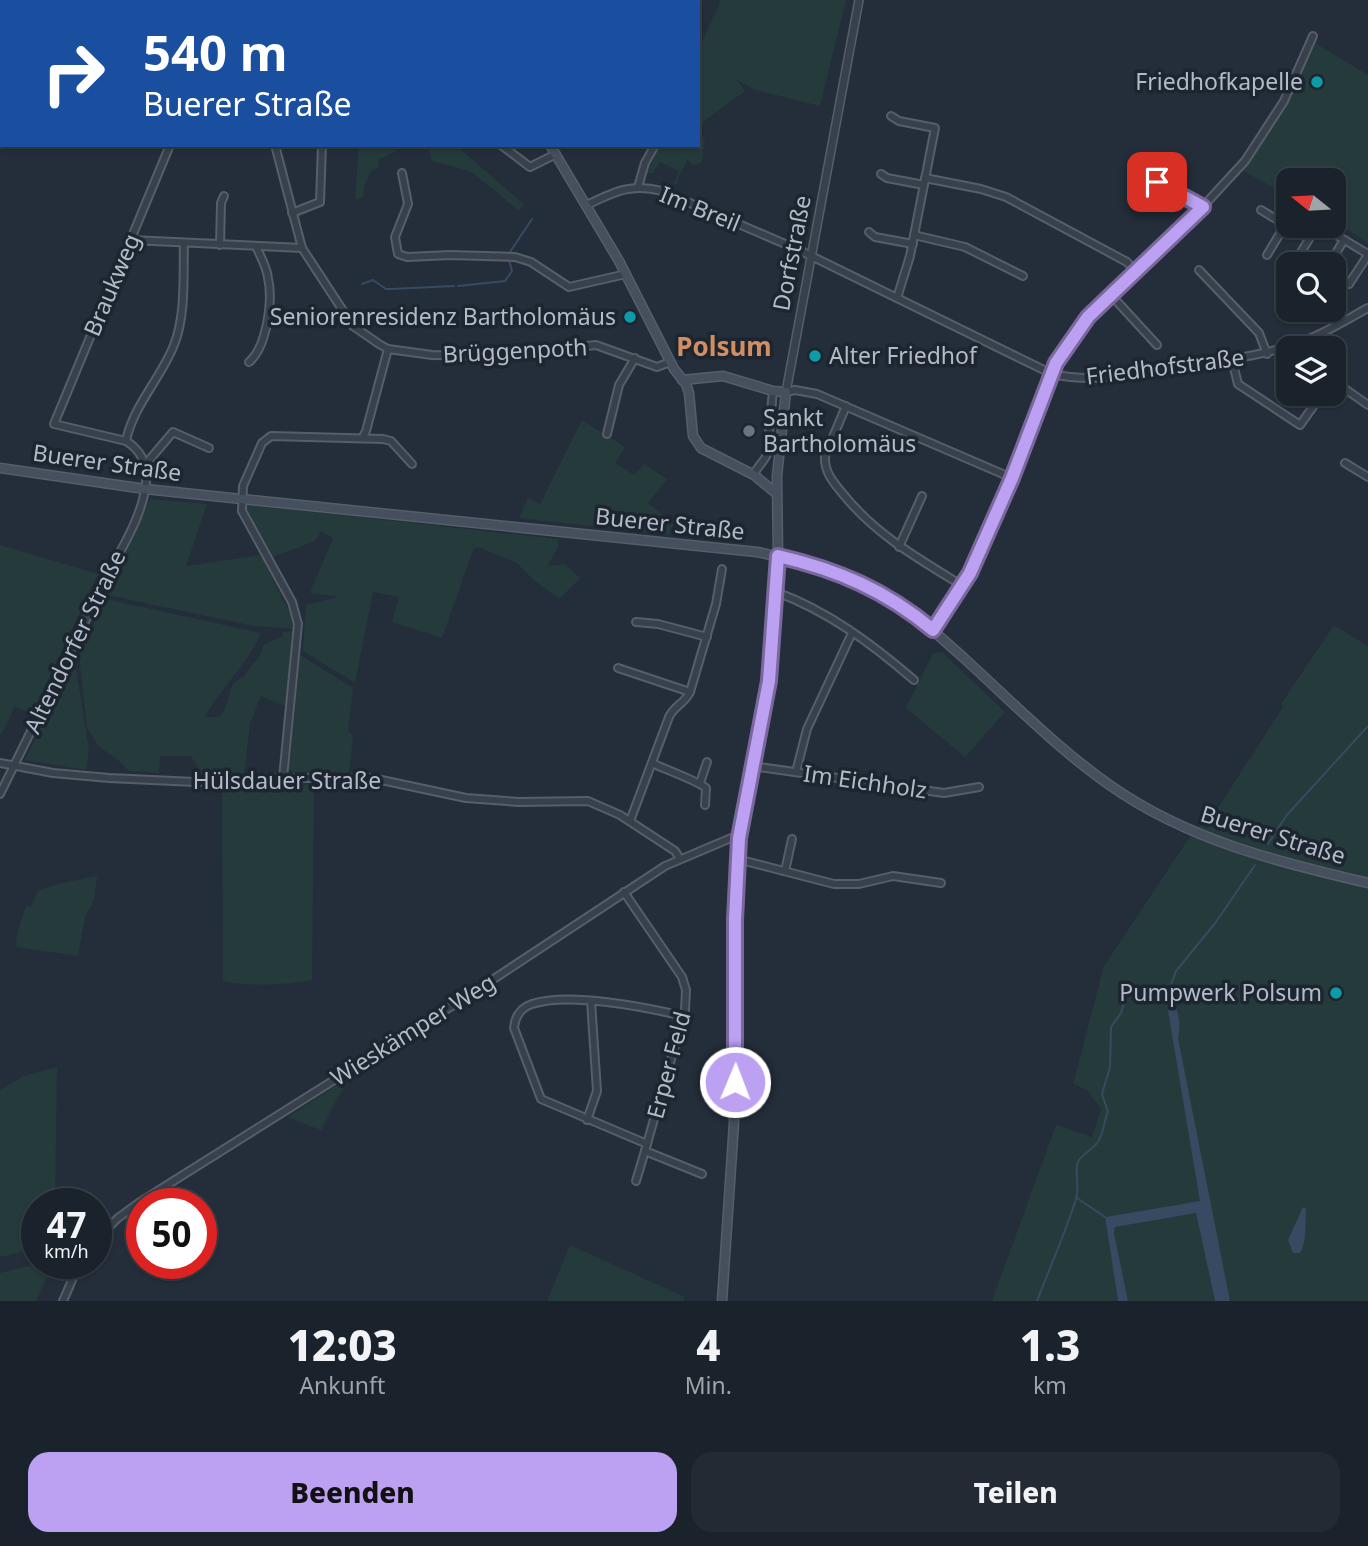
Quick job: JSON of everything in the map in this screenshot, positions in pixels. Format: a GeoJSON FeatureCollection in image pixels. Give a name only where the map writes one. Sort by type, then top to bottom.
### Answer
{"type":"FeatureCollection","features":[{"type":"Feature","properties":{"kind":"main road"},"geometry":{"type":"LineString","coordinates":[[551,147],[626,274],[670,362],[689,393],[694,436],[698,445],[708,454],[754,475],[777,494]]}},
{"type":"Feature","properties":{"kind":"main road"},"geometry":{"type":"LineString","coordinates":[[682,380],[723,376],[773,391],[786,392]]}},
{"type":"Feature","properties":{"kind":"main road","name":"Dorfstraße"},"geometry":{"type":"LineString","coordinates":[[722,1301],[734,1124],[737,859],[769,681],[778,556],[777,494],[786,392]]}},
{"type":"Feature","properties":{"kind":"main road","name":"Buerer Straße"},"geometry":{"type":"LineString","coordinates":[[0,468],[145,489],[757,552],[818,566],[871,587],[906,609],[933,630],[1078,761],[1135,801],[1192,832],[1225,844],[1368,883]]}},
{"type":"Feature","properties":{"kind":"street","name":"Dorfstraße"},"geometry":{"type":"LineString","coordinates":[[786,392],[859,0]]}},
{"type":"Feature","properties":{"kind":"street"},"geometry":{"type":"LineString","coordinates":[[933,630],[963,586],[1012,478],[1056,363],[1079,329],[1203,207],[1245,161],[1297,77],[1313,36]]}},
{"type":"Feature","properties":{"kind":"street"},"geometry":{"type":"LineString","coordinates":[[891,116],[898,121],[934,128],[913,244],[897,298]]}},
{"type":"Feature","properties":{"kind":"street","name":"Braukweg"},"geometry":{"type":"LineString","coordinates":[[126,442],[54,424],[169,147]]}},
{"type":"Feature","properties":{"kind":"street","name":"Brüggenpoth"},"geometry":{"type":"LineString","coordinates":[[276,147],[302,248],[353,326],[388,349],[434,355],[495,356],[596,345],[656,367],[670,362]]}},
{"type":"Feature","properties":{"kind":"street"},"geometry":{"type":"LineString","coordinates":[[292,213],[320,202],[322,147]]}},
{"type":"Feature","properties":{"kind":"street"},"geometry":{"type":"LineString","coordinates":[[505,147],[530,167],[556,154]]}},
{"type":"Feature","properties":{"kind":"street"},"geometry":{"type":"LineString","coordinates":[[638,187],[645,163],[654,147]]}},
{"type":"Feature","properties":{"kind":"street"},"geometry":{"type":"LineString","coordinates":[[1162,164],[1155,180],[1203,207]]}},
{"type":"Feature","properties":{"kind":"street"},"geometry":{"type":"LineString","coordinates":[[402,173],[408,204],[395,237],[398,254],[407,257],[515,257],[531,262],[569,287],[626,274]]}},
{"type":"Feature","properties":{"kind":"street"},"geometry":{"type":"LineString","coordinates":[[881,174],[887,178],[981,189],[1006,197],[1127,262],[1135,271]]}},
{"type":"Feature","properties":{"kind":"street","name":"Im Breil"},"geometry":{"type":"LineString","coordinates":[[587,205],[608,193],[638,187],[668,194],[799,250],[811,258]]}},
{"type":"Feature","properties":{"kind":"street"},"geometry":{"type":"LineString","coordinates":[[220,245],[221,204],[224,196]]}},
{"type":"Feature","properties":{"kind":"street"},"geometry":{"type":"LineString","coordinates":[[1261,211],[1276,220]]}},
{"type":"Feature","properties":{"kind":"street"},"geometry":{"type":"LineString","coordinates":[[869,232],[876,237],[913,244]]}},
{"type":"Feature","properties":{"kind":"street"},"geometry":{"type":"LineString","coordinates":[[914,235],[965,247],[1023,276]]}},
{"type":"Feature","properties":{"kind":"street"},"geometry":{"type":"LineString","coordinates":[[1267,255],[1277,238]]}},
{"type":"Feature","properties":{"kind":"street"},"geometry":{"type":"LineString","coordinates":[[1340,238],[1368,254],[1349,284]]}},
{"type":"Feature","properties":{"kind":"street"},"geometry":{"type":"LineString","coordinates":[[1301,252],[1309,239]]}},
{"type":"Feature","properties":{"kind":"street"},"geometry":{"type":"LineString","coordinates":[[131,240],[302,248]]}},
{"type":"Feature","properties":{"kind":"street"},"geometry":{"type":"LineString","coordinates":[[1336,252],[1344,240]]}},
{"type":"Feature","properties":{"kind":"street"},"geometry":{"type":"LineString","coordinates":[[184,243],[180,325],[174,345],[133,421],[126,442],[132,445],[145,465],[173,432],[209,448]]}},
{"type":"Feature","properties":{"kind":"street"},"geometry":{"type":"LineString","coordinates":[[249,362],[262,345],[270,294],[268,275],[256,246]]}},
{"type":"Feature","properties":{"kind":"street","name":"Friedhofstraße"},"geometry":{"type":"LineString","coordinates":[[811,258],[1052,374],[1087,379],[1267,354],[1303,342],[1367,310]]}},
{"type":"Feature","properties":{"kind":"street"},"geometry":{"type":"LineString","coordinates":[[1199,270],[1259,333],[1267,354]]}},
{"type":"Feature","properties":{"kind":"street"},"geometry":{"type":"LineString","coordinates":[[1111,295],[1157,345]]}},
{"type":"Feature","properties":{"kind":"street"},"geometry":{"type":"LineString","coordinates":[[363,438],[388,349]]}},
{"type":"Feature","properties":{"kind":"street"},"geometry":{"type":"LineString","coordinates":[[607,434],[619,385],[635,358]]}},
{"type":"Feature","properties":{"kind":"street"},"geometry":{"type":"LineString","coordinates":[[1232,360],[1238,384],[1300,425],[1313,406]]}},
{"type":"Feature","properties":{"kind":"street"},"geometry":{"type":"LineString","coordinates":[[786,392],[795,390],[817,394],[1012,478]]}},
{"type":"Feature","properties":{"kind":"street"},"geometry":{"type":"LineString","coordinates":[[1346,390],[1368,405]]}},
{"type":"Feature","properties":{"kind":"street"},"geometry":{"type":"LineString","coordinates":[[754,475],[757,466],[766,459],[773,391]]}},
{"type":"Feature","properties":{"kind":"street"},"geometry":{"type":"LineString","coordinates":[[846,406],[825,456],[824,464],[828,473],[863,519],[899,547],[963,586]]}},
{"type":"Feature","properties":{"kind":"street"},"geometry":{"type":"LineString","coordinates":[[283,778],[298,624],[292,602],[244,516],[243,486],[262,443],[271,436],[391,441],[412,464]]}},
{"type":"Feature","properties":{"kind":"street"},"geometry":{"type":"LineString","coordinates":[[1345,463],[1368,477]]}},
{"type":"Feature","properties":{"kind":"street","name":"Altendorfer Straße"},"geometry":{"type":"LineString","coordinates":[[0,793],[140,508],[145,489],[145,465]]}},
{"type":"Feature","properties":{"kind":"street"},"geometry":{"type":"LineString","coordinates":[[899,547],[922,496]]}},
{"type":"Feature","properties":{"kind":"street"},"geometry":{"type":"LineString","coordinates":[[630,821],[671,712],[687,699],[690,692],[716,604],[722,569]]}},
{"type":"Feature","properties":{"kind":"street"},"geometry":{"type":"LineString","coordinates":[[776,593],[821,611],[914,680]]}},
{"type":"Feature","properties":{"kind":"street"},"geometry":{"type":"LineString","coordinates":[[636,622],[658,624],[707,637]]}},
{"type":"Feature","properties":{"kind":"street"},"geometry":{"type":"LineString","coordinates":[[796,772],[807,729],[852,632]]}},
{"type":"Feature","properties":{"kind":"street"},"geometry":{"type":"LineString","coordinates":[[618,668],[690,692]]}},
{"type":"Feature","properties":{"kind":"street"},"geometry":{"type":"LineString","coordinates":[[700,783],[708,762]]}},
{"type":"Feature","properties":{"kind":"street","name":"Hülsdauer Straße"},"geometry":{"type":"LineString","coordinates":[[0,763],[53,773],[204,782],[283,778],[372,778],[427,788],[446,795],[519,802],[588,800],[630,821],[675,851],[680,859]]}},
{"type":"Feature","properties":{"kind":"street"},"geometry":{"type":"LineString","coordinates":[[652,764],[700,783],[706,788],[705,805]]}},
{"type":"Feature","properties":{"kind":"street","name":"Im Eichholz"},"geometry":{"type":"LineString","coordinates":[[752,766],[943,793],[979,787]]}},
{"type":"Feature","properties":{"kind":"street","name":"Wieskämper Weg"},"geometry":{"type":"LineString","coordinates":[[112,1223],[140,1202],[471,994],[624,892],[680,859],[731,838],[739,838]]}},
{"type":"Feature","properties":{"kind":"street"},"geometry":{"type":"LineString","coordinates":[[785,871],[792,839]]}},
{"type":"Feature","properties":{"kind":"street"},"geometry":{"type":"LineString","coordinates":[[737,859],[843,884],[873,882],[893,876],[941,883]]}},
{"type":"Feature","properties":{"kind":"street","name":"Erper Feld"},"geometry":{"type":"LineString","coordinates":[[624,892],[682,977],[687,990],[683,1016],[636,1181]]}},
{"type":"Feature","properties":{"kind":"street"},"geometry":{"type":"LineString","coordinates":[[683,1016],[641,1006],[591,1001],[553,1001],[531,1004],[519,1011],[514,1020],[514,1028],[541,1099],[702,1174]]}},
{"type":"Feature","properties":{"kind":"street"},"geometry":{"type":"LineString","coordinates":[[587,1120],[597,1091],[591,1001]]}},
{"type":"Feature","properties":{"kind":"street"},"geometry":{"type":"LineString","coordinates":[[62,1301],[72,1279]]}},
{"type":"Feature","properties":{"kind":"green space"},"geometry":{"type":"Polygon","coordinates":[[[721,0],[846,0],[820,106],[756,90],[737,80],[745,91],[704,121],[700,130],[700,47],[721,0]]]}},
{"type":"Feature","properties":{"kind":"green space"},"geometry":{"type":"Polygon","coordinates":[[[1315,43],[1368,75],[1368,243],[1346,229],[1346,168],[1276,168],[1276,189],[1242,170],[1291,96],[1315,43]]]}},
{"type":"Feature","properties":{"kind":"green space"},"geometry":{"type":"Polygon","coordinates":[[[700,136],[705,137],[702,162],[694,165],[687,159],[678,183],[673,186],[679,171],[660,162],[652,174],[648,172],[659,147],[700,147],[700,136]]]}},
{"type":"Feature","properties":{"kind":"green space"},"geometry":{"type":"Polygon","coordinates":[[[359,147],[399,147],[378,160],[379,168],[371,171],[363,197],[355,198],[359,147]]]}},
{"type":"Feature","properties":{"kind":"green space"},"geometry":{"type":"Polygon","coordinates":[[[428,147],[457,147],[525,205],[518,210],[472,172],[432,161],[428,147]]]}},
{"type":"Feature","properties":{"kind":"green space"},"geometry":{"type":"Polygon","coordinates":[[[582,420],[625,447],[615,463],[634,475],[644,464],[667,479],[648,503],[673,523],[669,535],[519,518],[528,498],[540,504],[582,420]]]}},
{"type":"Feature","properties":{"kind":"green space"},"geometry":{"type":"Polygon","coordinates":[[[150,499],[207,504],[186,566],[261,555],[295,629],[254,626],[107,595],[150,499]]]}},
{"type":"Feature","properties":{"kind":"green space"},"geometry":{"type":"Polygon","coordinates":[[[249,505],[558,539],[558,547],[548,566],[565,564],[580,578],[559,599],[517,563],[478,547],[474,548],[442,638],[392,622],[399,597],[373,592],[355,683],[303,651],[306,605],[339,597],[310,593],[333,538],[321,531],[315,541],[273,557],[246,510],[249,505]]]}},
{"type":"Feature","properties":{"kind":"green space"},"geometry":{"type":"Polygon","coordinates":[[[0,545],[98,574],[33,713],[14,707],[0,735],[0,545]]]}},
{"type":"Feature","properties":{"kind":"green space"},"geometry":{"type":"Polygon","coordinates":[[[106,599],[261,633],[249,655],[205,717],[219,717],[225,709],[233,683],[244,676],[260,655],[264,644],[282,637],[283,632],[292,631],[287,707],[261,696],[250,724],[244,774],[203,777],[191,756],[160,756],[159,773],[129,771],[98,746],[87,727],[79,655],[106,599]]]}},
{"type":"Feature","properties":{"kind":"green space"},"geometry":{"type":"Polygon","coordinates":[[[1334,625],[1368,646],[1368,1301],[1230,1301],[1208,1200],[1105,1217],[1118,1301],[992,1301],[1056,1125],[1092,1137],[1101,1109],[1087,1090],[1073,1084],[1104,966],[1193,832],[1212,817],[1283,707],[1281,704],[1334,625]]]}},
{"type":"Feature","properties":{"kind":"green space"},"geometry":{"type":"Polygon","coordinates":[[[942,652],[1005,712],[965,757],[906,708],[933,653],[942,652]]]}},
{"type":"Feature","properties":{"kind":"green space"},"geometry":{"type":"Polygon","coordinates":[[[300,655],[353,688],[348,731],[353,736],[349,773],[294,772],[289,769],[300,655]]]}},
{"type":"Feature","properties":{"kind":"green space"},"geometry":{"type":"Polygon","coordinates":[[[74,657],[89,749],[86,770],[25,760],[74,657]]]}},
{"type":"Feature","properties":{"kind":"green space"},"geometry":{"type":"Polygon","coordinates":[[[312,784],[312,980],[268,985],[223,981],[222,790],[312,784]]]}},
{"type":"Feature","properties":{"kind":"green space"},"geometry":{"type":"Polygon","coordinates":[[[97,876],[94,900],[85,917],[78,956],[16,947],[26,906],[31,907],[37,892],[57,884],[97,876]]]}},
{"type":"Feature","properties":{"kind":"green space"},"geometry":{"type":"Polygon","coordinates":[[[57,1067],[55,1188],[21,1188],[21,1252],[0,1257],[0,1090],[24,1076],[57,1067]]]}},
{"type":"Feature","properties":{"kind":"green space"},"geometry":{"type":"Polygon","coordinates":[[[348,1078],[321,1130],[288,1117],[348,1078]]]}},
{"type":"Feature","properties":{"kind":"green space"},"geometry":{"type":"Polygon","coordinates":[[[1196,1212],[1215,1301],[1128,1301],[1115,1227],[1196,1212]]]}},
{"type":"Feature","properties":{"kind":"green space"},"geometry":{"type":"Polygon","coordinates":[[[570,1245],[685,1297],[684,1301],[547,1301],[570,1245]]]}},
{"type":"Feature","properties":{"kind":"green space"},"geometry":{"type":"Polygon","coordinates":[[[21,1268],[21,1279],[46,1279],[36,1301],[0,1301],[0,1273],[21,1268]]]}},
{"type":"Feature","properties":{"kind":"water"},"geometry":{"type":"Polygon","coordinates":[[[1166,999],[1173,1001],[1178,1014],[1178,1038],[1230,1301],[1215,1301],[1196,1213],[1115,1227],[1128,1301],[1118,1301],[1105,1217],[1200,1201],[1166,999]]]}},
{"type":"Feature","properties":{"kind":"water"},"geometry":{"type":"Polygon","coordinates":[[[1303,1207],[1306,1209],[1304,1243],[1300,1253],[1293,1253],[1288,1240],[1303,1207]]]}},
{"type":"Feature","properties":{"kind":"waterway"},"geometry":{"type":"LineString","coordinates":[[510,252],[532,219]]}},
{"type":"Feature","properties":{"kind":"waterway"},"geometry":{"type":"LineString","coordinates":[[458,286],[505,281],[512,271],[509,260]]}},
{"type":"Feature","properties":{"kind":"waterway"},"geometry":{"type":"LineString","coordinates":[[362,284],[373,280],[386,289],[454,286]]}},
{"type":"Feature","properties":{"kind":"waterway"},"geometry":{"type":"LineString","coordinates":[[1268,844],[1286,816],[1368,726]]}},
{"type":"Feature","properties":{"kind":"waterway"},"geometry":{"type":"LineString","coordinates":[[1037,1301],[1076,1199],[1078,1162],[1098,1142],[1108,1112],[1102,1094],[1110,1067],[1111,1027],[1121,1013],[1129,987],[1161,993],[1166,999],[1176,971],[1216,922],[1255,865]]}},
{"type":"Feature","properties":{"kind":"waterway"},"geometry":{"type":"LineString","coordinates":[[1077,1198],[1105,1217]]}},
{"type":"Feature","properties":{"kind":"place","name":"Friedhofkapelle"},"geometry":{"type":"Point","coordinates":[1317,82]}},
{"type":"Feature","properties":{"kind":"place","name":"Seniorenresidenz Bartholomäus"},"geometry":{"type":"Point","coordinates":[630,317]}},
{"type":"Feature","properties":{"kind":"place","name":"Alter Friedhof"},"geometry":{"type":"Point","coordinates":[815,356]}},
{"type":"Feature","properties":{"kind":"place","name":"Sankt Bartholomäus"},"geometry":{"type":"Point","coordinates":[749,431]}},
{"type":"Feature","properties":{"kind":"place","name":"Pumpwerk Polsum"},"geometry":{"type":"Point","coordinates":[1336,993]}},
{"type":"Feature","properties":{"kind":"district","name":"Polsum"},"geometry":{"type":"Point","coordinates":[724,347]}},
{"type":"Feature","properties":{"kind":"route"},"geometry":{"type":"LineString","coordinates":[[735,1082],[735,920],[739,838],[773,654],[778,556],[818,566],[871,587],[933,630],[957,596],[989,533],[1056,363],[1088,317],[1203,207],[1157,182]]}}]}
